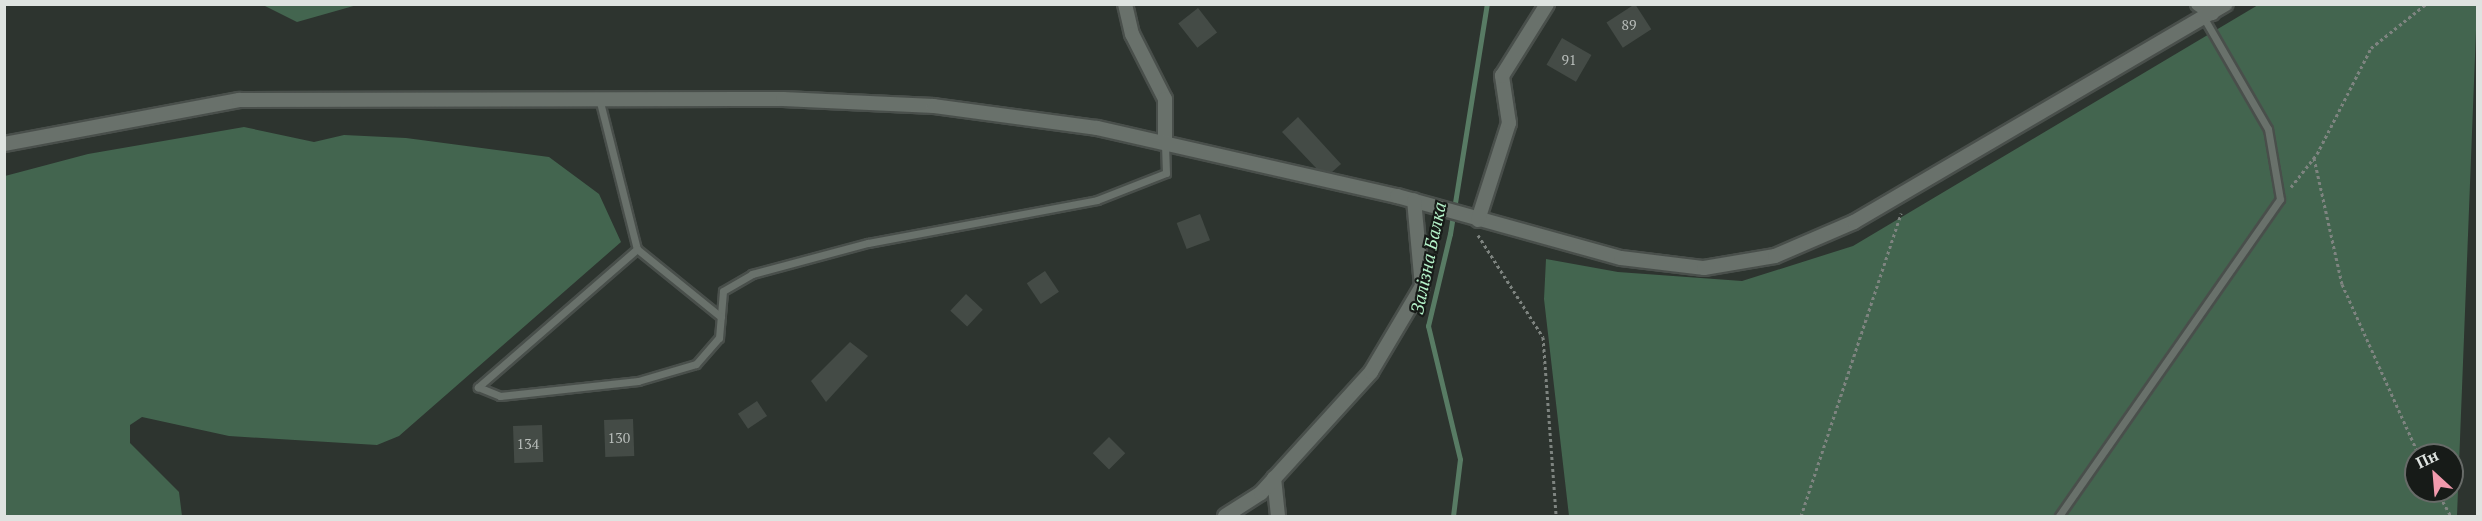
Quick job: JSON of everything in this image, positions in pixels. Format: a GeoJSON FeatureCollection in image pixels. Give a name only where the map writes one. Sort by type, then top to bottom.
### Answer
{"type":"FeatureCollection","features":[{"type":"Feature","properties":{"kind":"street"},"geometry":{"type":"LineString","coordinates":[[1125,4],[1132,34],[1165,99],[1166,143]]}},
{"type":"Feature","properties":{"kind":"street"},"geometry":{"type":"LineString","coordinates":[[1470,218],[1509,123],[1502,76],[1547,4]]}},
{"type":"Feature","properties":{"kind":"street"},"geometry":{"type":"LineString","coordinates":[[2198,4],[2208,16]]}},
{"type":"Feature","properties":{"kind":"street"},"geometry":{"type":"LineString","coordinates":[[4,144],[238,100],[599,98],[934,106],[1097,128],[1416,201],[1470,218],[1621,258],[1716,267],[1739,265],[1815,241],[1908,191],[2226,4]]}},
{"type":"Feature","properties":{"kind":"street"},"geometry":{"type":"LineString","coordinates":[[1225,516],[1274,478],[1371,372],[1422,286],[1416,201]]}},
{"type":"Feature","properties":{"kind":"street"},"geometry":{"type":"LineString","coordinates":[[1274,478],[1278,516]]}},
{"type":"Feature","properties":{"kind":"lane"},"geometry":{"type":"LineString","coordinates":[[2059,516],[2280,198],[2268,129],[2208,16]]}},
{"type":"Feature","properties":{"kind":"lane"},"geometry":{"type":"LineString","coordinates":[[599,98],[637,249],[721,317]]}},
{"type":"Feature","properties":{"kind":"lane"},"geometry":{"type":"LineString","coordinates":[[637,249],[478,387],[500,396],[576,389],[638,381],[696,364],[719,338],[723,291],[752,274],[868,243],[1097,200],[1166,173],[1166,143]]}},
{"type":"Feature","properties":{"kind":"path"},"geometry":{"type":"LineString","coordinates":[[2280,198],[2314,158],[2371,48],[2427,4]]}},
{"type":"Feature","properties":{"kind":"path"},"geometry":{"type":"LineString","coordinates":[[2314,158],[2342,284],[2414,443]]}},
{"type":"Feature","properties":{"kind":"path"},"geometry":{"type":"LineString","coordinates":[[1801,516],[1908,191]]}},
{"type":"Feature","properties":{"kind":"path"},"geometry":{"type":"LineString","coordinates":[[1470,218],[1543,337],[1556,516]]}},
{"type":"Feature","properties":{"kind":"green space"},"geometry":{"type":"Polygon","coordinates":[[[263,5],[357,5],[297,22],[263,5]]]}},
{"type":"Feature","properties":{"kind":"green space"},"geometry":{"type":"Polygon","coordinates":[[[2258,5],[2477,5],[2460,443],[2404,443],[2404,503],[2458,503],[2457,516],[1569,516],[1544,299],[1546,259],[1618,272],[1742,281],[1853,246],[2258,5]]]}},
{"type":"Feature","properties":{"kind":"green space"},"geometry":{"type":"Polygon","coordinates":[[[244,127],[314,142],[344,135],[406,138],[549,157],[599,194],[621,242],[399,436],[377,445],[229,436],[142,417],[130,425],[130,443],[179,492],[182,516],[5,516],[5,176],[88,154],[244,127]]]}},
{"type":"Feature","properties":{"kind":"building"},"geometry":{"type":"Polygon","coordinates":[[[1635,4],[1651,29],[1623,48],[1606,23],[1635,4]]]}},
{"type":"Feature","properties":{"kind":"building"},"geometry":{"type":"Polygon","coordinates":[[[1198,8],[1217,32],[1197,48],[1178,23],[1198,8]]]}},
{"type":"Feature","properties":{"kind":"building"},"geometry":{"type":"Polygon","coordinates":[[[1562,38],[1591,55],[1576,82],[1546,65],[1562,38]]]}},
{"type":"Feature","properties":{"kind":"building"},"geometry":{"type":"Polygon","coordinates":[[[1298,117],[1341,164],[1332,172],[1317,169],[1282,132],[1298,117]]]}},
{"type":"Feature","properties":{"kind":"building"},"geometry":{"type":"Polygon","coordinates":[[[1200,214],[1210,240],[1187,249],[1177,223],[1200,214]]]}},
{"type":"Feature","properties":{"kind":"building"},"geometry":{"type":"Polygon","coordinates":[[[1045,271],[1059,292],[1041,304],[1027,283],[1045,271]]]}},
{"type":"Feature","properties":{"kind":"building"},"geometry":{"type":"Polygon","coordinates":[[[966,294],[983,310],[967,327],[950,311],[966,294]]]}},
{"type":"Feature","properties":{"kind":"building"},"geometry":{"type":"Polygon","coordinates":[[[850,342],[868,356],[826,402],[811,381],[850,342]]]}},
{"type":"Feature","properties":{"kind":"building"},"geometry":{"type":"Polygon","coordinates":[[[757,401],[767,416],[748,429],[738,414],[757,401]]]}},
{"type":"Feature","properties":{"kind":"building"},"geometry":{"type":"Polygon","coordinates":[[[633,419],[634,456],[605,457],[604,420],[633,419]]]}},
{"type":"Feature","properties":{"kind":"building"},"geometry":{"type":"Polygon","coordinates":[[[542,425],[543,462],[514,463],[513,426],[542,425]]]}},
{"type":"Feature","properties":{"kind":"building"},"geometry":{"type":"Polygon","coordinates":[[[1109,437],[1125,453],[1109,470],[1093,453],[1109,437]]]}},
{"type":"Feature","properties":{"kind":"waterway","name":"Залізна Балка"},"geometry":{"type":"LineString","coordinates":[[1453,516],[1460,459],[1428,326],[1450,234],[1487,4]]}}]}
